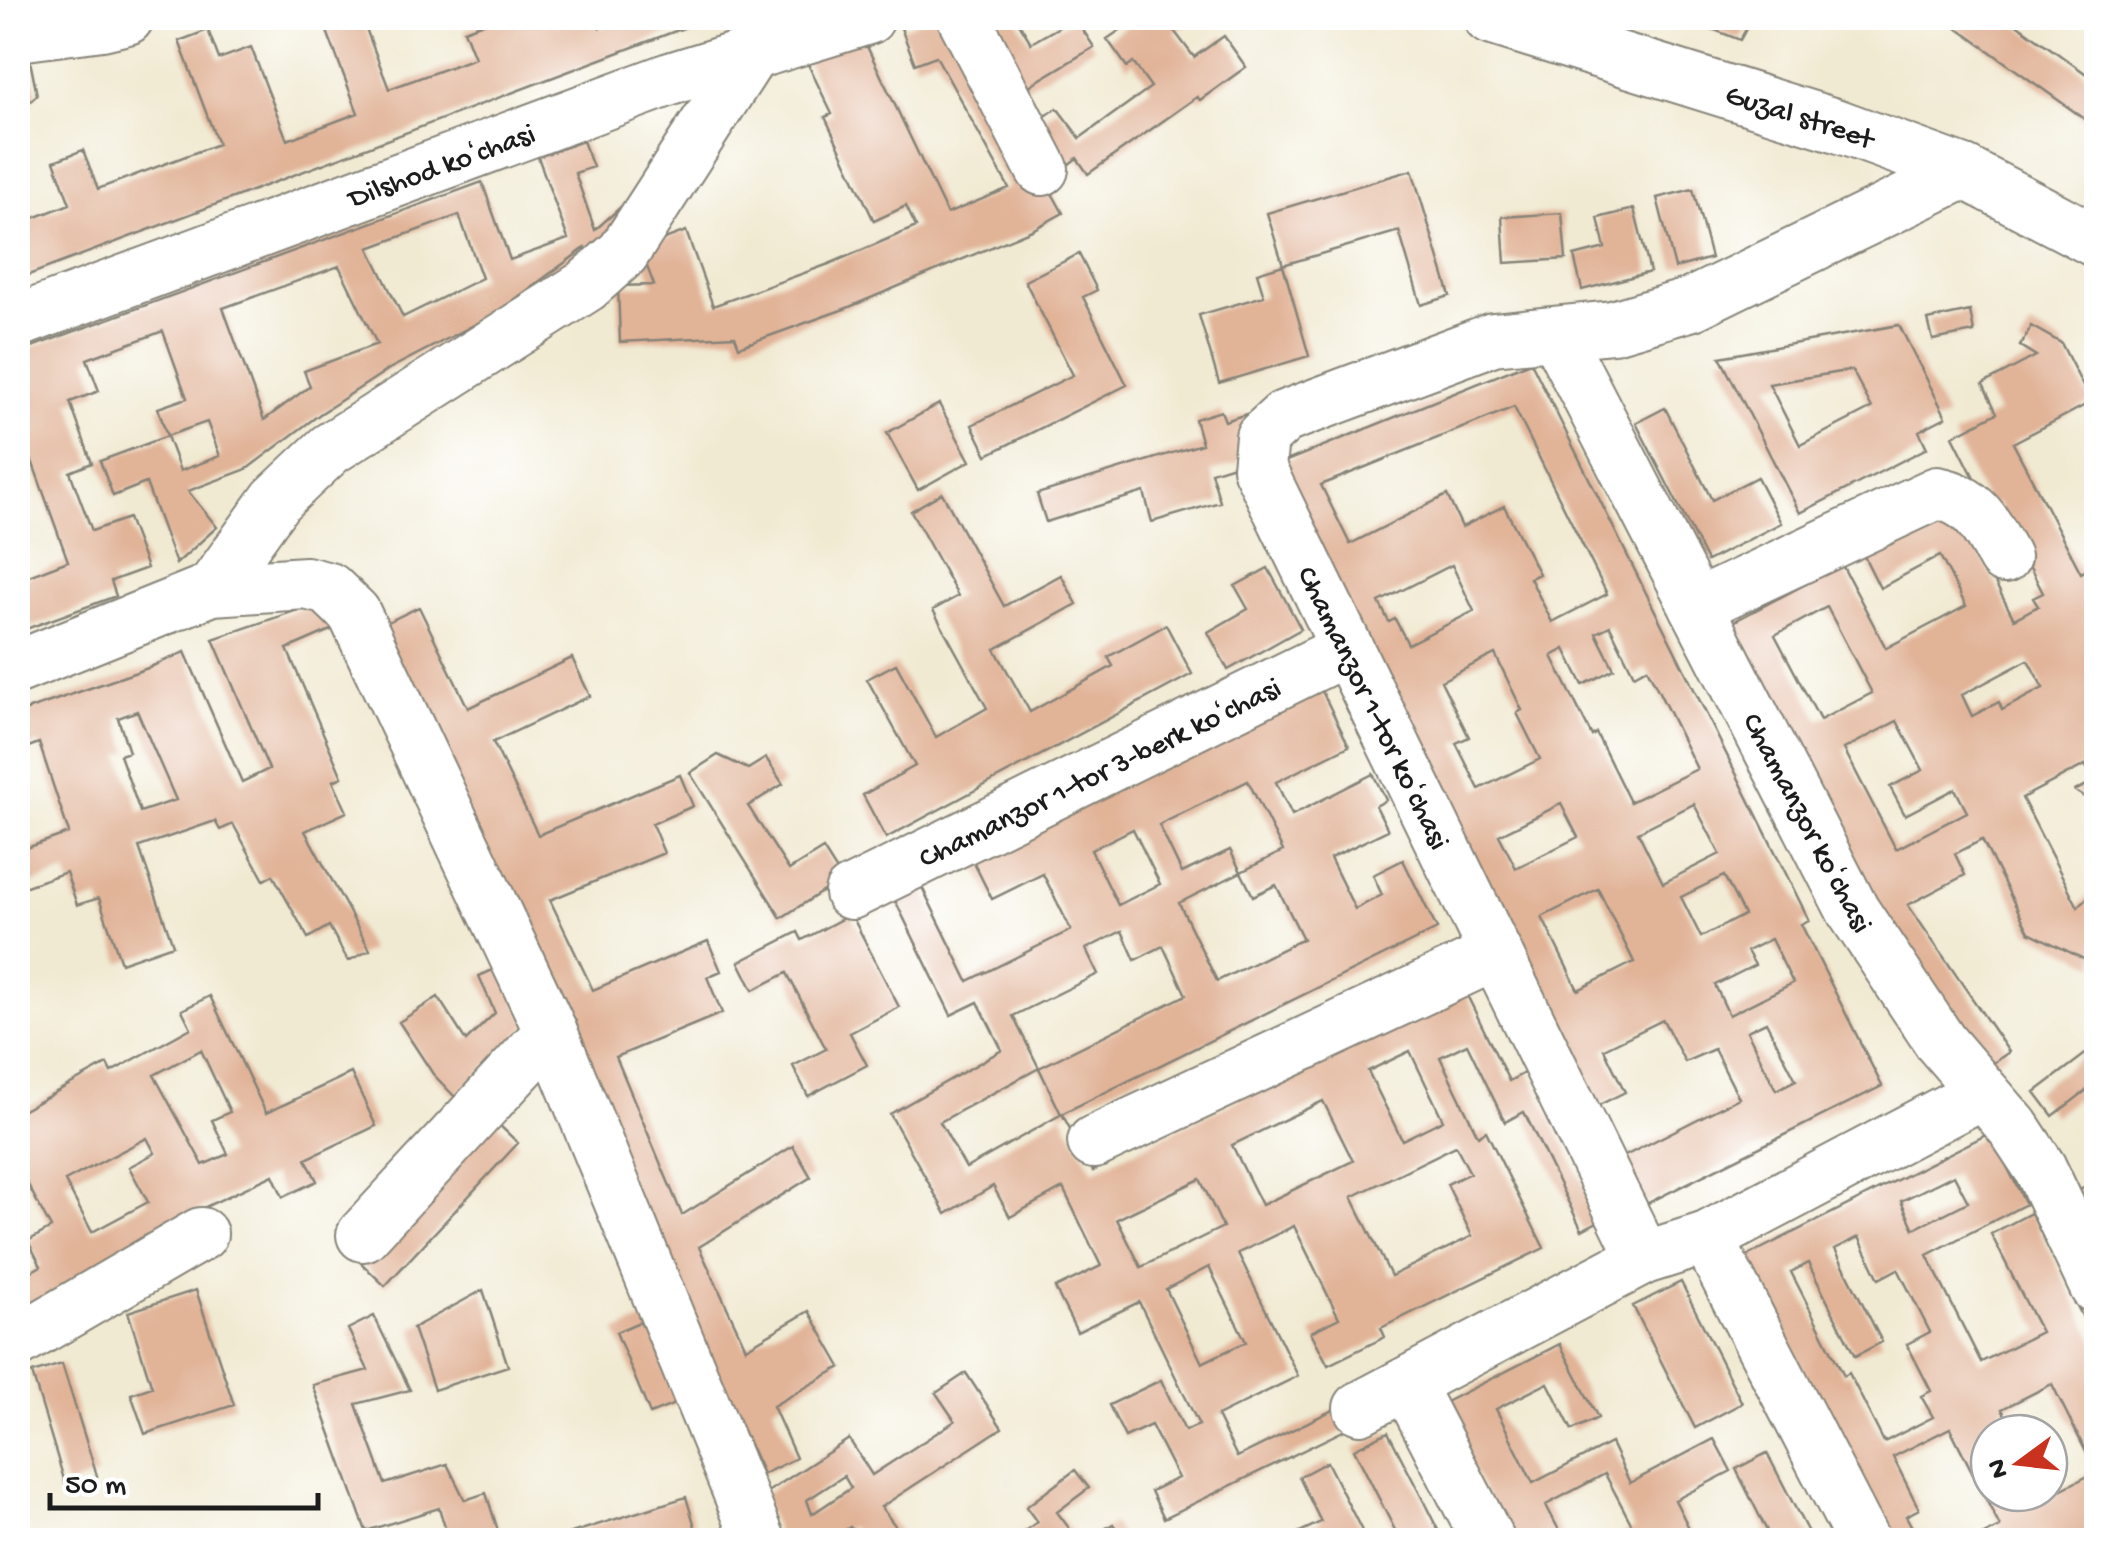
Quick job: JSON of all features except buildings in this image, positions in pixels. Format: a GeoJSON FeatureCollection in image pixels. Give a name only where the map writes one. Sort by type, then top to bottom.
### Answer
{"type":"FeatureCollection","features":[{"type":"Feature","properties":{"kind":"street"},"geometry":{"type":"LineString","coordinates":[[18,34],[127,18]]}},
{"type":"Feature","properties":{"kind":"street","name":"Dilshod koʻchasi"},"geometry":{"type":"LineString","coordinates":[[18,321],[670,78],[868,18]]}},
{"type":"Feature","properties":{"kind":"street"},"geometry":{"type":"LineString","coordinates":[[964,18],[1042,169]]}},
{"type":"Feature","properties":{"kind":"street","name":"Guzal street"},"geometry":{"type":"LineString","coordinates":[[1490,18],[1838,126],[1964,172],[2096,241]]}},
{"type":"Feature","properties":{"kind":"street"},"geometry":{"type":"LineString","coordinates":[[212,589],[276,500],[330,449],[586,286],[623,253],[754,52]]}},
{"type":"Feature","properties":{"kind":"street","name":"Chamanzor 1-tor koʻchasi"},"geometry":{"type":"LineString","coordinates":[[1644,1258],[1259,468],[1262,436],[1284,417],[1494,339],[1613,327],[1692,304],[1964,172]]}},
{"type":"Feature","properties":{"kind":"street","name":"Chamanzor koʻchasi"},"geometry":{"type":"LineString","coordinates":[[1556,334],[1852,911],[1902,990],[2013,1128],[2040,1168],[2096,1287]]}},
{"type":"Feature","properties":{"kind":"street"},"geometry":{"type":"LineString","coordinates":[[1696,606],[1936,493],[1958,497],[1984,522],[2004,558]]}},
{"type":"Feature","properties":{"kind":"street"},"geometry":{"type":"LineString","coordinates":[[18,667],[212,589],[306,584],[329,589],[354,613],[551,1032],[760,1540]]}},
{"type":"Feature","properties":{"kind":"street","name":"Chamanzor 1-tor 3-berk koʻchasi"},"geometry":{"type":"LineString","coordinates":[[851,893],[1347,649]]}},
{"type":"Feature","properties":{"kind":"street"},"geometry":{"type":"LineString","coordinates":[[1094,1142],[1496,954]]}},
{"type":"Feature","properties":{"kind":"street"},"geometry":{"type":"LineString","coordinates":[[363,1236],[551,1032]]}},
{"type":"Feature","properties":{"kind":"street"},"geometry":{"type":"LineString","coordinates":[[1360,1408],[1644,1258],[1706,1238],[1981,1093]]}},
{"type":"Feature","properties":{"kind":"street"},"geometry":{"type":"LineString","coordinates":[[18,1341],[202,1234]]}},
{"type":"Feature","properties":{"kind":"street"},"geometry":{"type":"LineString","coordinates":[[1706,1238],[1863,1540]]}},
{"type":"Feature","properties":{"kind":"street"},"geometry":{"type":"LineString","coordinates":[[1407,1384],[1488,1540]]}}]}
